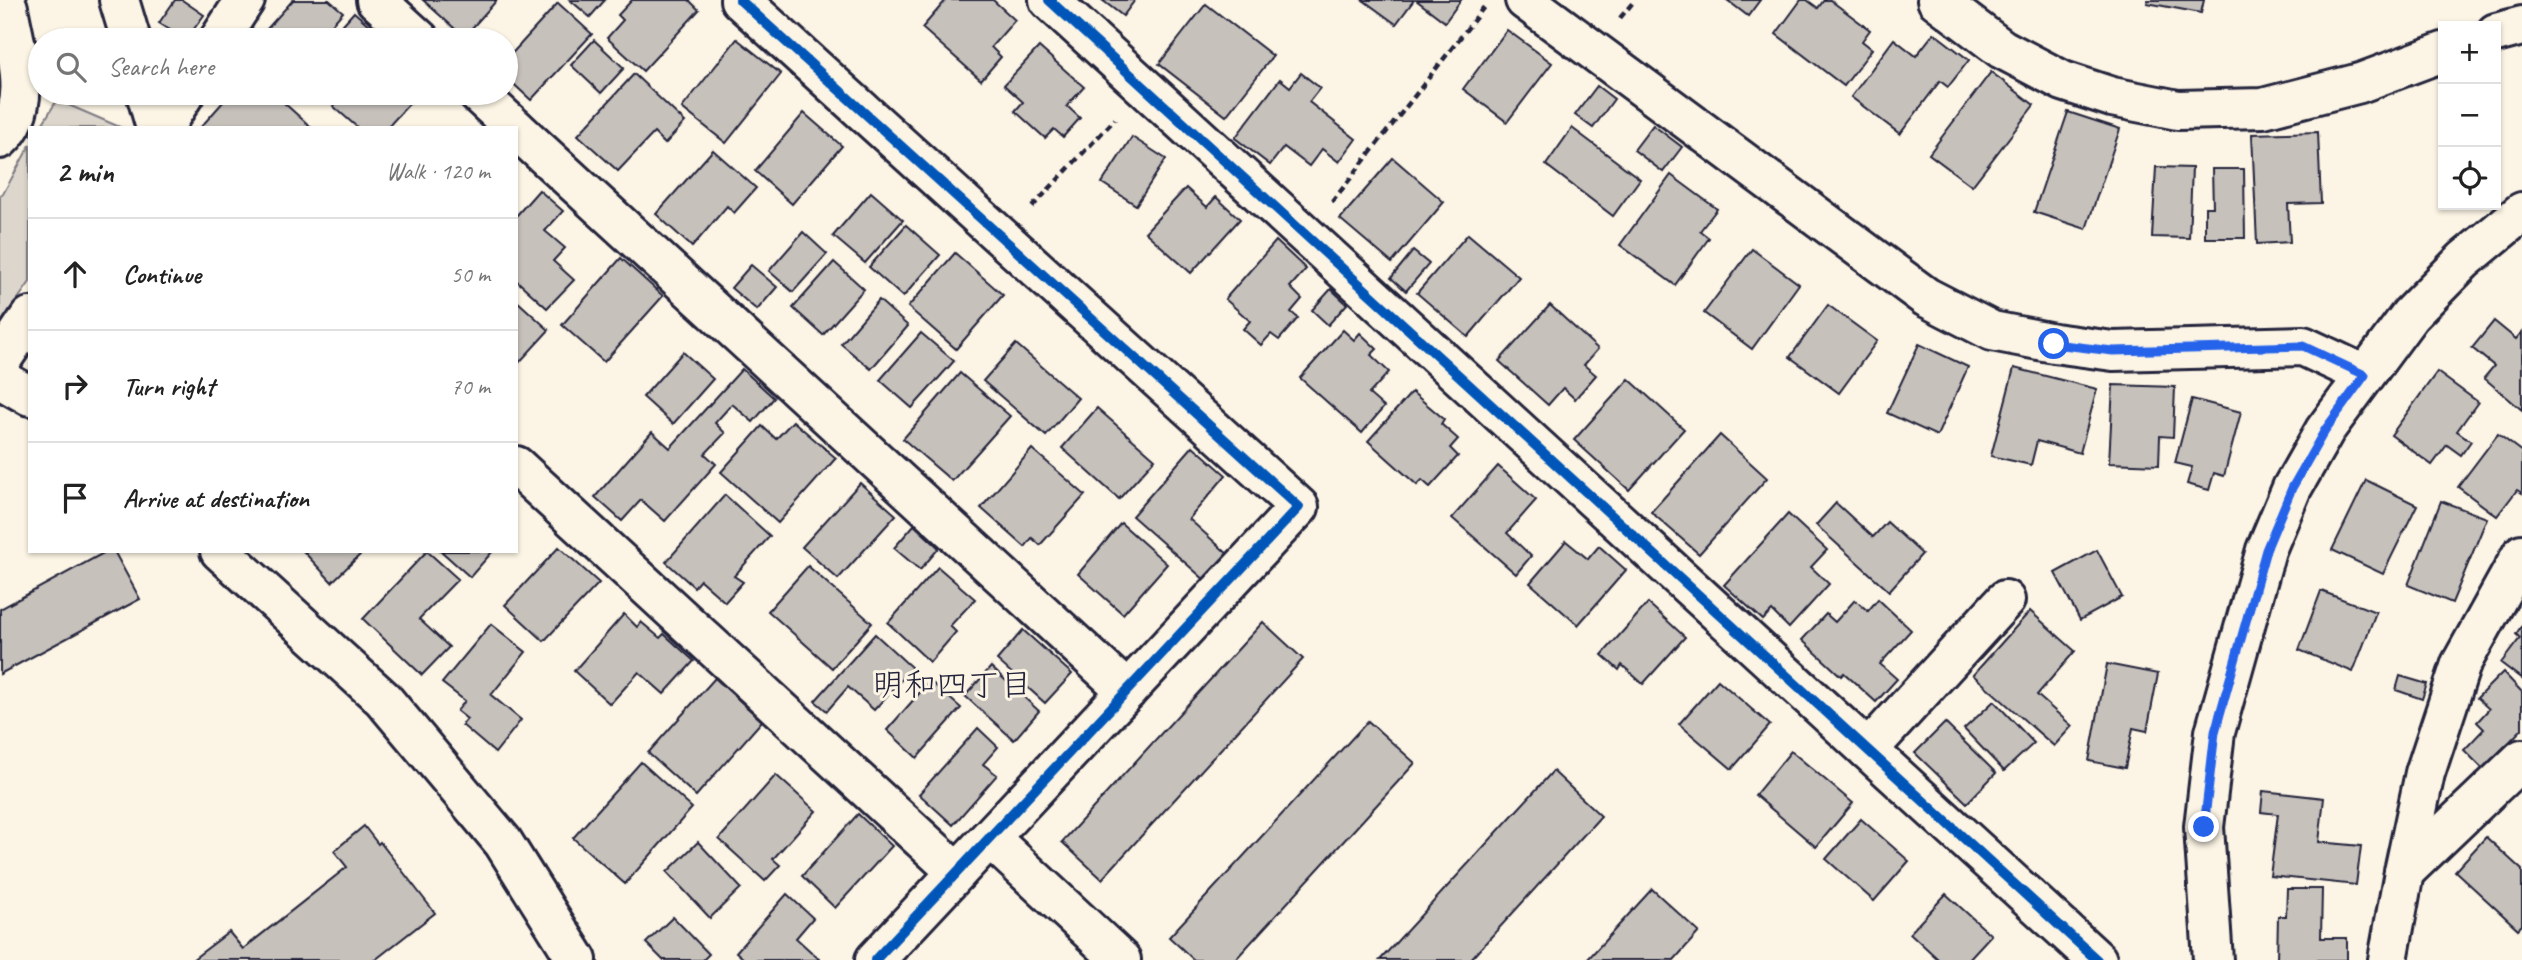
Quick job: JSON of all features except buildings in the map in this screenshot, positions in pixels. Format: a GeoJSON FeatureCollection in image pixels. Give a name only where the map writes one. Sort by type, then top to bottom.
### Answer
{"type":"FeatureCollection","features":[{"type":"Feature","properties":{"kind":"street"},"geometry":{"type":"LineString","coordinates":[[0,139],[8,132],[21,105],[19,67],[5,0]]}},
{"type":"Feature","properties":{"kind":"street"},"geometry":{"type":"LineString","coordinates":[[119,0],[127,28]]}},
{"type":"Feature","properties":{"kind":"street"},"geometry":{"type":"LineString","coordinates":[[227,28],[245,0]]}},
{"type":"Feature","properties":{"kind":"street"},"geometry":{"type":"LineString","coordinates":[[376,0],[407,28]]}},
{"type":"Feature","properties":{"kind":"street"},"geometry":{"type":"LineString","coordinates":[[740,0],[1299,507],[875,960]]}},
{"type":"Feature","properties":{"kind":"street"},"geometry":{"type":"LineString","coordinates":[[1049,0],[2097,960]]}},
{"type":"Feature","properties":{"kind":"street"},"geometry":{"type":"LineString","coordinates":[[1525,0],[1926,297],[1992,331],[2054,344],[2113,351],[2303,346],[2365,375]]}},
{"type":"Feature","properties":{"kind":"street"},"geometry":{"type":"LineString","coordinates":[[1937,0],[2002,49],[2063,81],[2112,97],[2178,110],[2263,108],[2360,83],[2438,54]]}},
{"type":"Feature","properties":{"kind":"street"},"geometry":{"type":"LineString","coordinates":[[2501,32],[2522,26]]}},
{"type":"Feature","properties":{"kind":"street"},"geometry":{"type":"LineString","coordinates":[[149,105],[155,126]]}},
{"type":"Feature","properties":{"kind":"street"},"geometry":{"type":"LineString","coordinates":[[164,126],[177,105]]}},
{"type":"Feature","properties":{"kind":"street"},"geometry":{"type":"LineString","coordinates":[[490,105],[514,126]]}},
{"type":"Feature","properties":{"kind":"street"},"geometry":{"type":"LineString","coordinates":[[518,130],[1127,691]]}},
{"type":"Feature","properties":{"kind":"street"},"geometry":{"type":"LineString","coordinates":[[2213,960],[2204,827],[2215,732],[2272,537],[2292,488],[2325,430],[2410,315],[2463,260],[2522,212]]}},
{"type":"Feature","properties":{"kind":"street"},"geometry":{"type":"LineString","coordinates":[[0,362],[28,320]]}},
{"type":"Feature","properties":{"kind":"street"},"geometry":{"type":"LineString","coordinates":[[0,379],[28,395]]}},
{"type":"Feature","properties":{"kind":"street"},"geometry":{"type":"LineString","coordinates":[[518,468],[957,872]]}},
{"type":"Feature","properties":{"kind":"street"},"geometry":{"type":"LineString","coordinates":[[222,553],[383,699],[503,842],[577,960]]}},
{"type":"Feature","properties":{"kind":"street"},"geometry":{"type":"LineString","coordinates":[[2388,960],[2426,773],[2461,664],[2522,554]]}},
{"type":"Feature","properties":{"kind":"street"},"geometry":{"type":"LineString","coordinates":[[1868,750],[2005,600]]}},
{"type":"Feature","properties":{"kind":"street"},"geometry":{"type":"LineString","coordinates":[[2404,872],[2522,759]]}},
{"type":"Feature","properties":{"kind":"street"},"geometry":{"type":"LineString","coordinates":[[990,838],[1121,960]]}},
{"type":"Feature","properties":{"kind":"path"},"geometry":{"type":"LineString","coordinates":[[1306,236],[1489,0]]}},
{"type":"Feature","properties":{"kind":"path"},"geometry":{"type":"LineString","coordinates":[[1002,238],[1145,88]]}},
{"type":"Feature","properties":{"kind":"shaded area"},"geometry":{"type":"Polygon","coordinates":[[[54,105],[69,105],[117,126],[41,126],[54,105]]]}},
{"type":"Feature","properties":{"kind":"shaded area"},"geometry":{"type":"Polygon","coordinates":[[[28,149],[28,285],[0,324],[0,195],[28,149]]]}},
{"type":"Feature","properties":{"kind":"cycle path"},"geometry":{"type":"LineString","coordinates":[[740,0],[1299,507],[875,960]]}},
{"type":"Feature","properties":{"kind":"cycle path"},"geometry":{"type":"LineString","coordinates":[[1049,0],[2097,960]]}},
{"type":"Feature","properties":{"kind":"district","name":"明和四丁目"},"geometry":{"type":"Point","coordinates":[952,684]}},
{"type":"Feature","properties":{"kind":"route"},"geometry":{"type":"LineString","coordinates":[[2054,344],[2113,351],[2303,346],[2365,375],[2325,430],[2292,488],[2266,550],[2215,732],[2204,827]]}}]}
